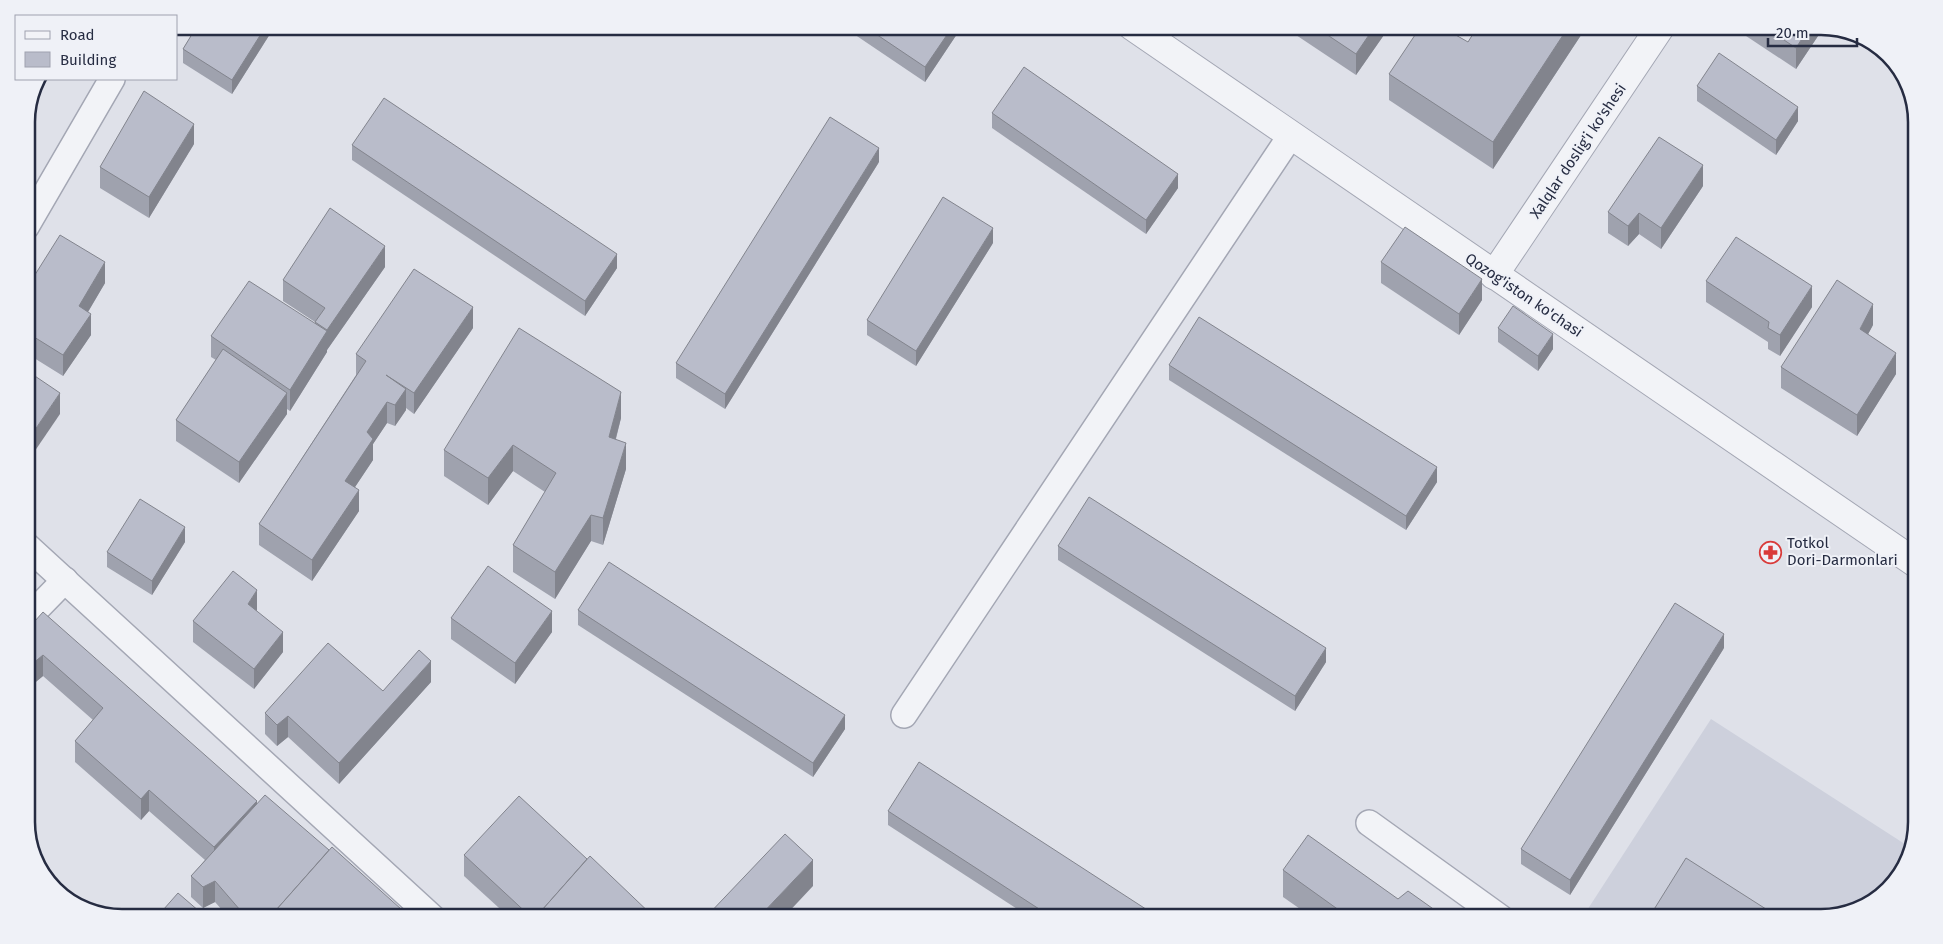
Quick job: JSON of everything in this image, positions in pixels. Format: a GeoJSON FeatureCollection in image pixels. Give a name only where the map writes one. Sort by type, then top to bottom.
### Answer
{"type":"FeatureCollection","features":[{"type":"Feature","properties":{"kind":"street","name":"Qozog'iston ko'chasi"},"geometry":{"type":"LineString","coordinates":[[1145,35],[1908,558]]}},
{"type":"Feature","properties":{"kind":"street","name":"Xalqlar doslig'i ko'shesi"},"geometry":{"type":"LineString","coordinates":[[1494,275],[1656,35]]}},
{"type":"Feature","properties":{"kind":"street"},"geometry":{"type":"LineString","coordinates":[[35,212],[111,80]]}},
{"type":"Feature","properties":{"kind":"street"},"geometry":{"type":"LineString","coordinates":[[904,715],[1291,135]]}},
{"type":"Feature","properties":{"kind":"street"},"geometry":{"type":"LineString","coordinates":[[35,553],[423,909]]}},
{"type":"Feature","properties":{"kind":"street"},"geometry":{"type":"LineString","coordinates":[[35,611],[65,580]]}},
{"type":"Feature","properties":{"kind":"street"},"geometry":{"type":"LineString","coordinates":[[1369,823],[1488,909]]}},
{"type":"Feature","properties":{"kind":"shaded area"},"geometry":{"type":"Polygon","coordinates":[[[1711,719],[1905,844],[1893,870],[1878,887],[1864,897],[1843,906],[1821,909],[1588,909],[1711,719]]]}},
{"type":"Feature","properties":{"kind":"building"},"geometry":{"type":"Polygon","coordinates":[[[192,35],[260,35],[232,80],[183,49],[192,35]]]}},
{"type":"Feature","properties":{"kind":"building"},"geometry":{"type":"Polygon","coordinates":[[[877,35],[947,35],[925,67],[877,35]]]}},
{"type":"Feature","properties":{"kind":"building"},"geometry":{"type":"Polygon","coordinates":[[[1328,35],[1369,35],[1356,54],[1328,35]]]}},
{"type":"Feature","properties":{"kind":"building"},"geometry":{"type":"Polygon","coordinates":[[[1415,35],[1456,35],[1468,42],[1472,35],[1563,35],[1493,142],[1389,74],[1415,35]]]}},
{"type":"Feature","properties":{"kind":"building"},"geometry":{"type":"Polygon","coordinates":[[[1776,35],[1804,35],[1796,48],[1776,35]]]}},
{"type":"Feature","properties":{"kind":"building"},"geometry":{"type":"Polygon","coordinates":[[[1719,53],[1798,107],[1776,140],[1697,86],[1719,53]]]}},
{"type":"Feature","properties":{"kind":"building"},"geometry":{"type":"Polygon","coordinates":[[[1024,67],[1178,174],[1146,220],[992,113],[1024,67]]]}},
{"type":"Feature","properties":{"kind":"building"},"geometry":{"type":"Polygon","coordinates":[[[144,91],[194,124],[149,197],[100,167],[144,91]]]}},
{"type":"Feature","properties":{"kind":"building"},"geometry":{"type":"Polygon","coordinates":[[[384,98],[617,254],[585,301],[352,145],[384,98]]]}},
{"type":"Feature","properties":{"kind":"building"},"geometry":{"type":"Polygon","coordinates":[[[830,117],[879,148],[725,394],[676,363],[830,117]]]}},
{"type":"Feature","properties":{"kind":"building"},"geometry":{"type":"Polygon","coordinates":[[[1659,137],[1703,165],[1661,228],[1639,213],[1628,226],[1608,212],[1659,137]]]}},
{"type":"Feature","properties":{"kind":"building"},"geometry":{"type":"Polygon","coordinates":[[[943,197],[993,228],[916,351],[867,320],[943,197]]]}},
{"type":"Feature","properties":{"kind":"building"},"geometry":{"type":"Polygon","coordinates":[[[330,208],[385,246],[327,330],[315,322],[325,308],[283,280],[330,208]]]}},
{"type":"Feature","properties":{"kind":"building"},"geometry":{"type":"Polygon","coordinates":[[[1405,227],[1482,279],[1459,314],[1381,262],[1405,227]]]}},
{"type":"Feature","properties":{"kind":"building"},"geometry":{"type":"Polygon","coordinates":[[[60,235],[105,262],[79,306],[91,314],[63,355],[35,338],[35,275],[60,235]]]}},
{"type":"Feature","properties":{"kind":"building"},"geometry":{"type":"Polygon","coordinates":[[[1736,237],[1812,286],[1780,335],[1768,328],[1769,322],[1706,281],[1736,237]]]}},
{"type":"Feature","properties":{"kind":"building"},"geometry":{"type":"Polygon","coordinates":[[[414,269],[473,307],[414,393],[386,375],[406,389],[395,405],[387,402],[367,432],[373,439],[345,481],[359,490],[312,560],[259,524],[366,361],[356,354],[414,269]]]}},
{"type":"Feature","properties":{"kind":"building"},"geometry":{"type":"Polygon","coordinates":[[[1837,280],[1873,304],[1860,329],[1896,353],[1857,415],[1781,367],[1837,280]]]}},
{"type":"Feature","properties":{"kind":"building"},"geometry":{"type":"Polygon","coordinates":[[[249,281],[327,331],[290,390],[211,336],[249,281]]]}},
{"type":"Feature","properties":{"kind":"building"},"geometry":{"type":"Polygon","coordinates":[[[1513,306],[1553,334],[1538,356],[1498,328],[1513,306]]]}},
{"type":"Feature","properties":{"kind":"building"},"geometry":{"type":"Polygon","coordinates":[[[1199,317],[1437,467],[1406,516],[1169,365],[1199,317]]]}},
{"type":"Feature","properties":{"kind":"building"},"geometry":{"type":"Polygon","coordinates":[[[519,328],[621,392],[609,437],[626,443],[603,518],[591,515],[555,572],[513,545],[556,473],[513,445],[488,478],[444,450],[519,328]]]}},
{"type":"Feature","properties":{"kind":"building"},"geometry":{"type":"Polygon","coordinates":[[[223,349],[287,393],[239,462],[176,420],[223,349]]]}},
{"type":"Feature","properties":{"kind":"building"},"geometry":{"type":"Polygon","coordinates":[[[35,376],[60,393],[35,430],[35,376]]]}},
{"type":"Feature","properties":{"kind":"building"},"geometry":{"type":"Polygon","coordinates":[[[1089,497],[1326,648],[1295,696],[1058,546],[1089,497]]]}},
{"type":"Feature","properties":{"kind":"building"},"geometry":{"type":"Polygon","coordinates":[[[140,499],[185,527],[152,581],[107,552],[140,499]]]}},
{"type":"Feature","properties":{"kind":"building"},"geometry":{"type":"Polygon","coordinates":[[[609,562],[845,715],[813,763],[578,610],[609,562]]]}},
{"type":"Feature","properties":{"kind":"building"},"geometry":{"type":"Polygon","coordinates":[[[488,566],[552,611],[515,663],[451,618],[488,566]]]}},
{"type":"Feature","properties":{"kind":"building"},"geometry":{"type":"Polygon","coordinates":[[[233,571],[257,590],[248,604],[283,632],[254,669],[193,621],[233,571]]]}},
{"type":"Feature","properties":{"kind":"building"},"geometry":{"type":"Polygon","coordinates":[[[1675,603],[1724,634],[1570,880],[1521,849],[1675,603]]]}},
{"type":"Feature","properties":{"kind":"building"},"geometry":{"type":"Polygon","coordinates":[[[43,612],[257,801],[214,847],[149,790],[141,799],[75,741],[103,708],[43,655],[35,662],[35,621],[43,612]]]}},
{"type":"Feature","properties":{"kind":"building"},"geometry":{"type":"Polygon","coordinates":[[[328,643],[383,691],[419,650],[431,661],[339,763],[288,716],[277,725],[265,713],[328,643]]]}},
{"type":"Feature","properties":{"kind":"building"},"geometry":{"type":"Polygon","coordinates":[[[919,762],[1146,909],[1039,909],[888,811],[919,762]]]}},
{"type":"Feature","properties":{"kind":"building"},"geometry":{"type":"Polygon","coordinates":[[[265,795],[329,850],[277,909],[239,909],[215,881],[203,887],[191,876],[265,795]]]}},
{"type":"Feature","properties":{"kind":"building"},"geometry":{"type":"Polygon","coordinates":[[[519,796],[587,859],[543,909],[522,909],[464,855],[519,796]]]}},
{"type":"Feature","properties":{"kind":"building"},"geometry":{"type":"Polygon","coordinates":[[[785,834],[813,860],[767,909],[714,909],[785,834]]]}},
{"type":"Feature","properties":{"kind":"building"},"geometry":{"type":"Polygon","coordinates":[[[1308,835],[1398,899],[1408,891],[1433,909],[1337,909],[1283,870],[1308,835]]]}},
{"type":"Feature","properties":{"kind":"building"},"geometry":{"type":"Polygon","coordinates":[[[332,847],[401,909],[277,909],[332,847]]]}},
{"type":"Feature","properties":{"kind":"building"},"geometry":{"type":"Polygon","coordinates":[[[590,856],[646,909],[543,909],[590,856]]]}},
{"type":"Feature","properties":{"kind":"building"},"geometry":{"type":"Polygon","coordinates":[[[1686,858],[1766,909],[1654,909],[1686,858]]]}},
{"type":"Feature","properties":{"kind":"building"},"geometry":{"type":"Polygon","coordinates":[[[178,893],[197,909],[164,909],[178,893]]]}},
{"type":"Feature","properties":{"kind":"place","name":"Totkol Dori-Darmonlari"},"geometry":{"type":"Point","coordinates":[1771,552]}}]}
